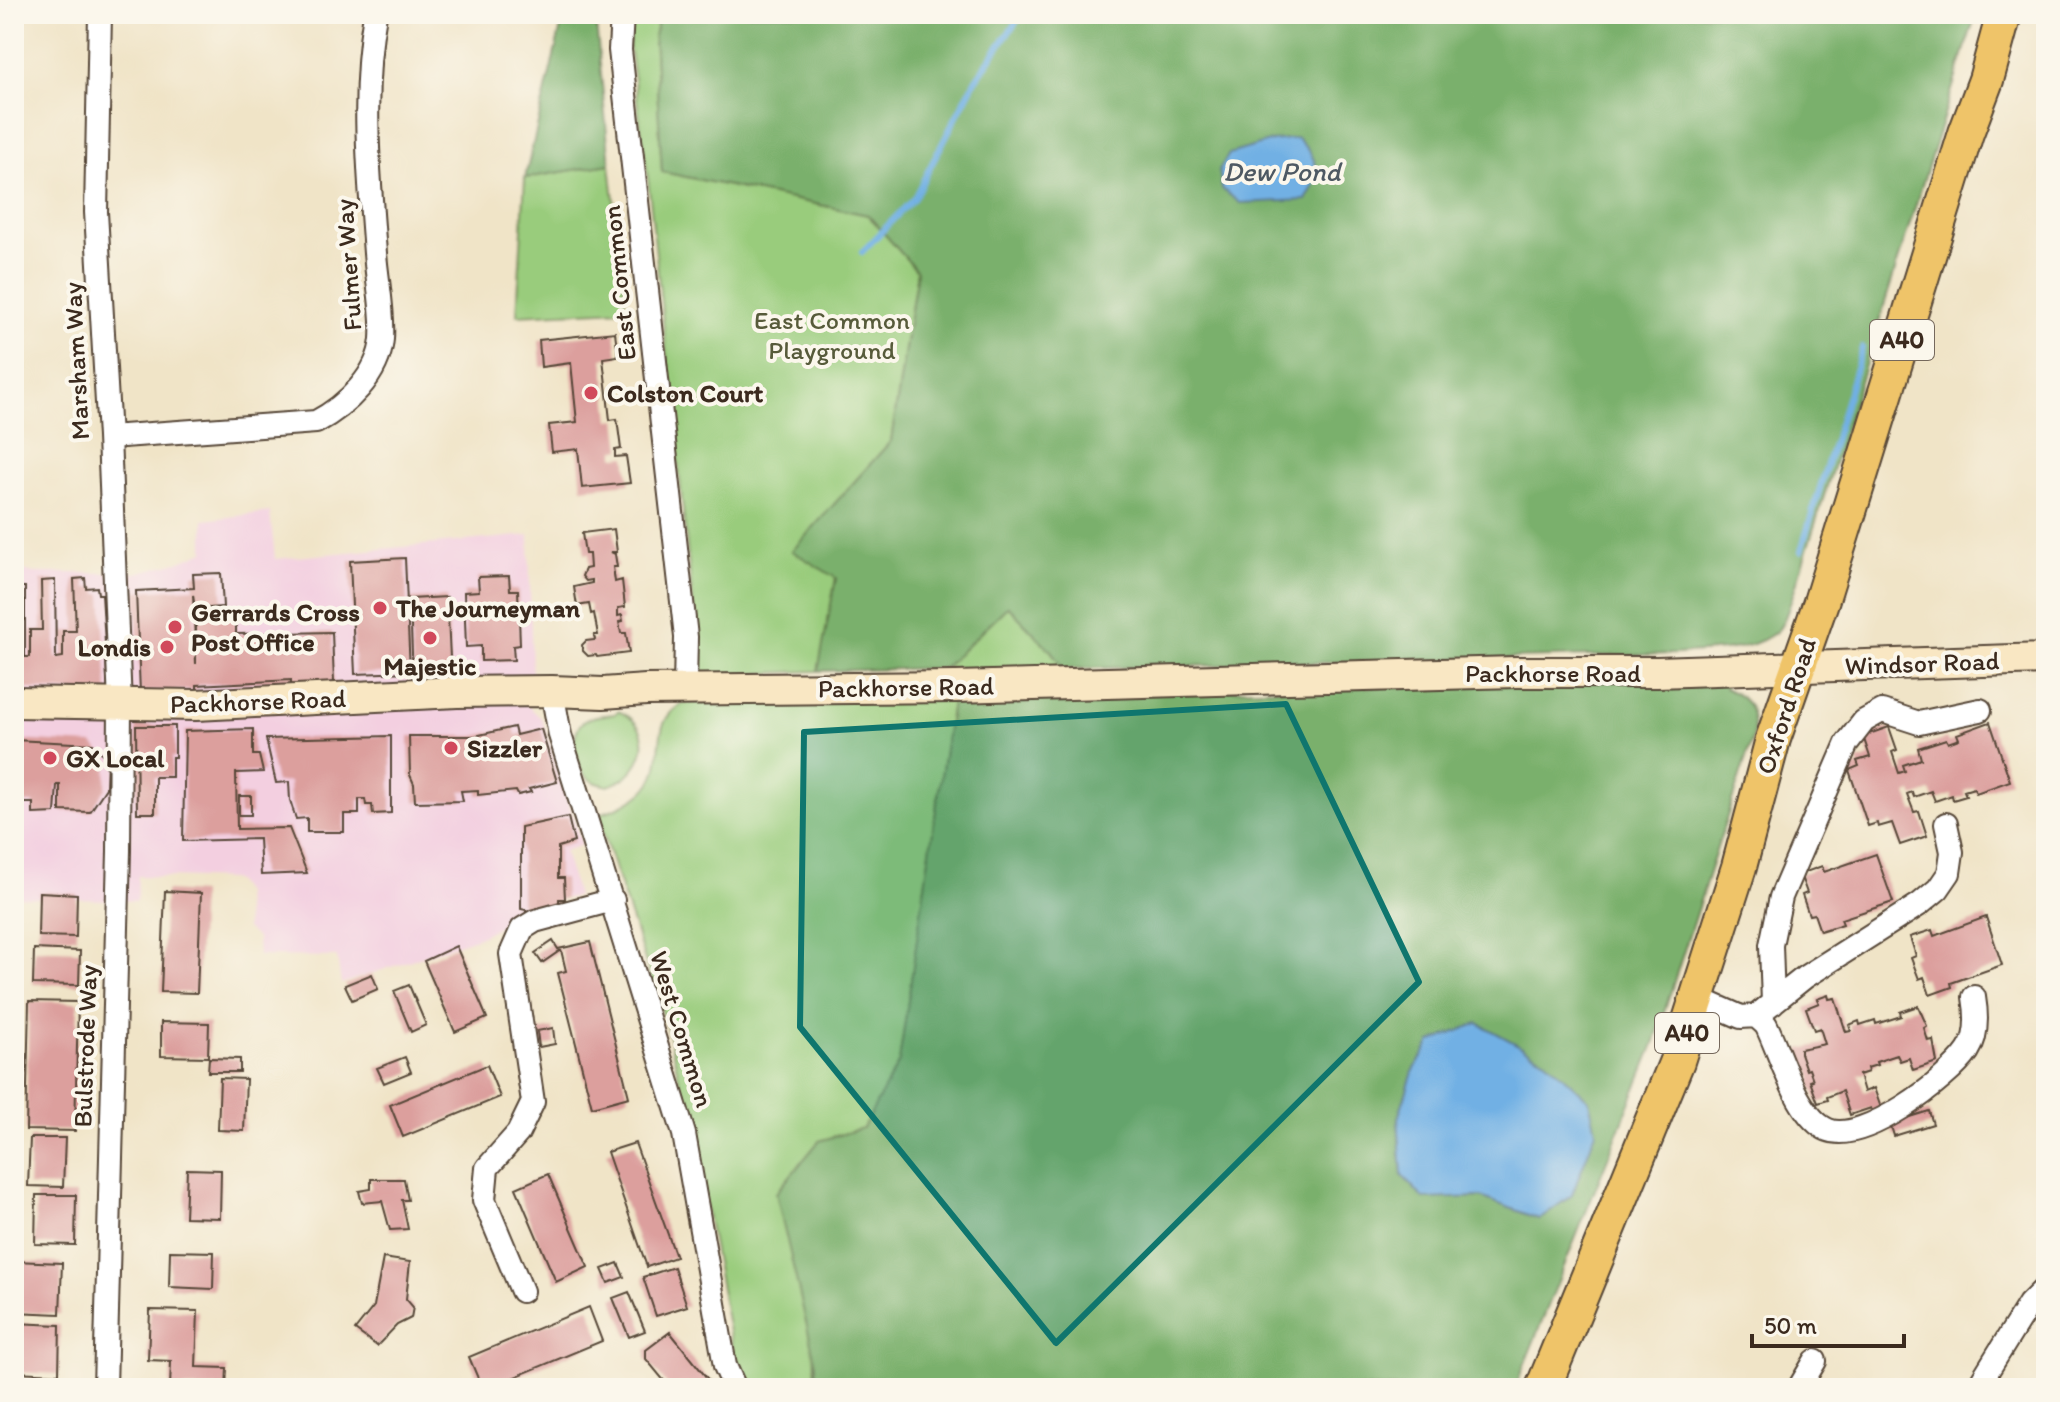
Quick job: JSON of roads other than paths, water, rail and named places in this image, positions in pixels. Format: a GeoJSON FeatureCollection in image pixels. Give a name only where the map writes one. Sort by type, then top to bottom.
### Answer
{"type":"FeatureCollection","features":[{"type":"Feature","properties":{"kind":"main road","name":"Oxford Road"},"geometry":{"type":"LineString","coordinates":[[1543,1388],[1677,1061],[1739,867],[1773,739],[1821,602],[1966,133],[1986,80],[2004,14]]}},
{"type":"Feature","properties":{"kind":"main road","name":"Windsor Road"},"geometry":{"type":"LineString","coordinates":[[1797,666],[2046,659]]}},
{"type":"Feature","properties":{"kind":"main road","name":"Packhorse Road"},"geometry":{"type":"LineString","coordinates":[[14,702],[196,705],[457,692],[603,693],[685,689],[997,686],[1516,672],[1657,672],[1797,666]]}},
{"type":"Feature","properties":{"kind":"street","name":"Marsham Way"},"geometry":{"type":"LineString","coordinates":[[100,14],[96,212],[120,705]]}},
{"type":"Feature","properties":{"kind":"street","name":"Fulmer Way"},"geometry":{"type":"LineString","coordinates":[[109,437],[316,422],[336,411],[371,374],[382,340],[367,154],[370,41],[375,14]]}},
{"type":"Feature","properties":{"kind":"street","name":"East Common"},"geometry":{"type":"LineString","coordinates":[[622,14],[620,50],[686,637],[685,689]]}},
{"type":"Feature","properties":{"kind":"street","name":"West Common"},"geometry":{"type":"LineString","coordinates":[[552,691],[560,735],[684,1134],[725,1366],[735,1388]]}},
{"type":"Feature","properties":{"kind":"street","name":"Bulstrode Way"},"geometry":{"type":"LineString","coordinates":[[105,1388],[120,705]]}},
{"type":"Feature","properties":{"kind":"street"},"geometry":{"type":"LineString","coordinates":[[1974,997],[1977,1013],[1974,1038],[1968,1052],[1948,1073],[1890,1115],[1843,1134],[1826,1129],[1806,1113],[1766,1025],[1771,945],[1781,897],[1847,743],[1864,721],[1882,711],[1919,723],[1980,710]]}},
{"type":"Feature","properties":{"kind":"street"},"geometry":{"type":"LineString","coordinates":[[1698,998],[1741,1017],[1765,1009],[1805,977],[1920,904],[1938,889],[1949,873],[1952,852],[1946,824]]}},
{"type":"Feature","properties":{"kind":"street"},"geometry":{"type":"LineString","coordinates":[[522,1291],[484,1200],[487,1168],[518,1133],[533,1102],[511,954],[522,929],[535,921],[613,900]]}},
{"type":"Feature","properties":{"kind":"street"},"geometry":{"type":"LineString","coordinates":[[1977,1388],[2029,1304],[2046,1287]]}},
{"type":"Feature","properties":{"kind":"street"},"geometry":{"type":"LineString","coordinates":[[1799,1388],[1815,1361]]}},
{"type":"Feature","properties":{"kind":"water","name":"Dew Pond"},"geometry":{"type":"Polygon","coordinates":[[[1297,138],[1310,153],[1316,167],[1315,182],[1306,200],[1240,203],[1222,189],[1219,170],[1229,154],[1272,141],[1297,138]]]}},
{"type":"Feature","properties":{"kind":"water"},"geometry":{"type":"Polygon","coordinates":[[[1478,1023],[1546,1060],[1589,1100],[1596,1131],[1572,1195],[1539,1219],[1481,1197],[1424,1199],[1402,1175],[1398,1118],[1413,1072],[1431,1042],[1478,1023]]]}},
{"type":"Feature","properties":{"kind":"waterway"},"geometry":{"type":"LineString","coordinates":[[862,252],[914,198],[976,79],[1022,14]]}},
{"type":"Feature","properties":{"kind":"waterway"},"geometry":{"type":"LineString","coordinates":[[1801,551],[1862,348]]}},
{"type":"Feature","properties":{"kind":"place","name":"Colston Court"},"geometry":{"type":"Point","coordinates":[591,393]}},
{"type":"Feature","properties":{"kind":"place","name":"The Journeyman"},"geometry":{"type":"Point","coordinates":[380,608]}},
{"type":"Feature","properties":{"kind":"place","name":"Gerrards Cross Post Office"},"geometry":{"type":"Point","coordinates":[175,627]}},
{"type":"Feature","properties":{"kind":"place","name":"Majestic"},"geometry":{"type":"Point","coordinates":[430,638]}},
{"type":"Feature","properties":{"kind":"place","name":"Londis"},"geometry":{"type":"Point","coordinates":[167,647]}},
{"type":"Feature","properties":{"kind":"place","name":"Sizzler"},"geometry":{"type":"Point","coordinates":[451,748]}},
{"type":"Feature","properties":{"kind":"place","name":"GX Local"},"geometry":{"type":"Point","coordinates":[50,758]}},
{"type":"Feature","properties":{"kind":"park label","name":"East Common Playground"},"geometry":{"type":"Point","coordinates":[832,335]}}]}
